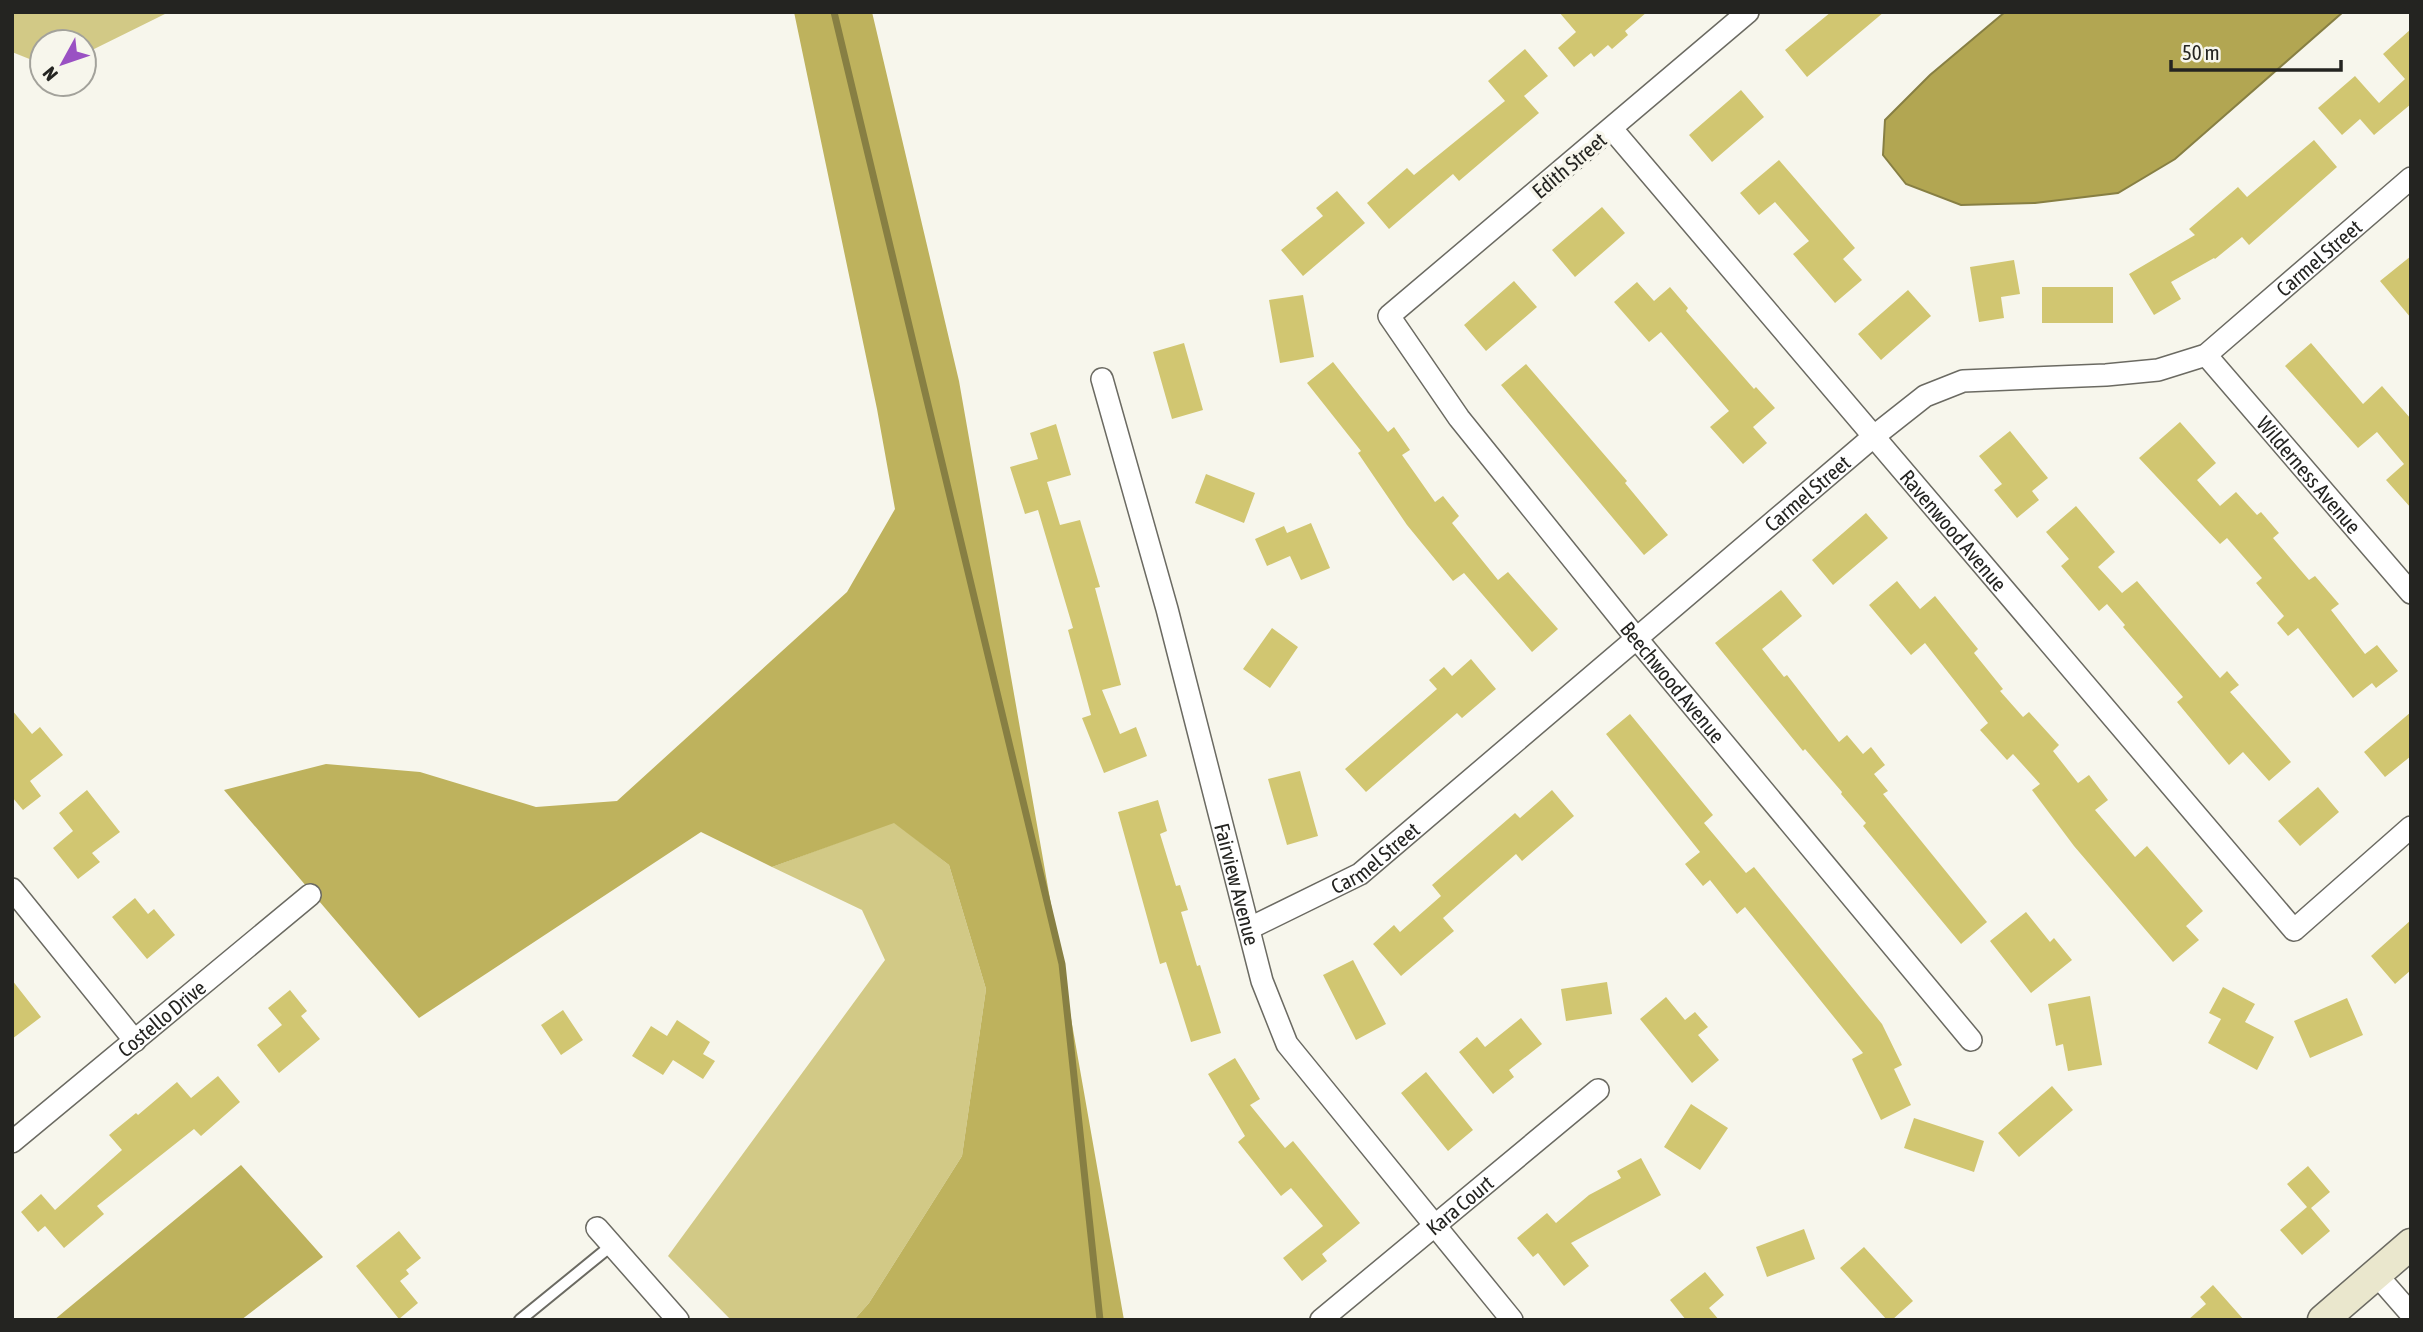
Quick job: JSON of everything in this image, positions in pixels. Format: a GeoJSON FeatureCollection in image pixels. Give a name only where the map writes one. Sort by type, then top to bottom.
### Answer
{"type":"FeatureCollection","features":[{"type":"Feature","properties":{"kind":"main road"},"geometry":{"type":"LineString","coordinates":[[2323,1320],[2411,1244]]}},
{"type":"Feature","properties":{"kind":"street","name":"Edith Street"},"geometry":{"type":"LineString","coordinates":[[1389,316],[1748,12]]}},
{"type":"Feature","properties":{"kind":"street","name":"Ravenwood Avenue"},"geometry":{"type":"LineString","coordinates":[[1612,129],[2294,930],[2411,827]]}},
{"type":"Feature","properties":{"kind":"street","name":"Carmel Street"},"geometry":{"type":"LineString","coordinates":[[1250,928],[1360,874],[1873,437],[1925,396],[1963,381],[2158,370],[2206,355],[2411,178]]}},
{"type":"Feature","properties":{"kind":"street","name":"Beechwood Avenue"},"geometry":{"type":"LineString","coordinates":[[1389,316],[1459,418],[1637,639],[1971,1040]]}},
{"type":"Feature","properties":{"kind":"street","name":"Wilderness Avenue"},"geometry":{"type":"LineString","coordinates":[[2206,355],[2411,593]]}},
{"type":"Feature","properties":{"kind":"street","name":"Fairview Avenue"},"geometry":{"type":"LineString","coordinates":[[1102,379],[1167,609],[1262,981],[1287,1044],[1512,1320]]}},
{"type":"Feature","properties":{"kind":"street"},"geometry":{"type":"LineString","coordinates":[[12,889],[135,1041]]}},
{"type":"Feature","properties":{"kind":"street","name":"Costello Drive"},"geometry":{"type":"LineString","coordinates":[[12,1142],[310,895]]}},
{"type":"Feature","properties":{"kind":"street","name":"Kara Court"},"geometry":{"type":"LineString","coordinates":[[1321,1320],[1598,1090]]}},
{"type":"Feature","properties":{"kind":"street"},"geometry":{"type":"LineString","coordinates":[[597,1228],[678,1320]]}},
{"type":"Feature","properties":{"kind":"street"},"geometry":{"type":"LineString","coordinates":[[2376,1274],[2411,1314]]}},
{"type":"Feature","properties":{"kind":"lane"},"geometry":{"type":"LineString","coordinates":[[520,1320],[612,1245]]}},
{"type":"Feature","properties":{"kind":"shaded area"},"geometry":{"type":"Polygon","coordinates":[[[12,12],[169,12],[98,47],[98,28],[28,28],[28,58],[12,52],[12,12]]]}},
{"type":"Feature","properties":{"kind":"shaded area"},"geometry":{"type":"Polygon","coordinates":[[[794,12],[872,12],[959,381],[1124,1320],[854,1320],[869,1303],[962,1156],[986,989],[949,865],[894,823],[772,867],[701,832],[419,1018],[224,790],[326,764],[420,772],[536,807],[617,801],[847,592],[895,509],[877,409],[794,12]]]}},
{"type":"Feature","properties":{"kind":"shaded area"},"geometry":{"type":"Polygon","coordinates":[[[2005,12],[2343,12],[2175,159],[2118,193],[2035,203],[1961,205],[1906,184],[1883,155],[1885,120],[1930,75],[2005,12]]]}},
{"type":"Feature","properties":{"kind":"shaded area"},"geometry":{"type":"Polygon","coordinates":[[[894,822],[949,865],[986,989],[962,1156],[869,1303],[854,1320],[731,1320],[668,1256],[885,960],[862,910],[772,867],[894,822]]]}},
{"type":"Feature","properties":{"kind":"shaded area"},"geometry":{"type":"Polygon","coordinates":[[[241,1165],[323,1257],[241,1320],[54,1320],[241,1165]]]}},
{"type":"Feature","properties":{"kind":"building"},"geometry":{"type":"Polygon","coordinates":[[[1559,12],[1647,12],[1625,31],[1628,35],[1612,49],[1608,45],[1594,57],[1591,53],[1574,67],[1558,48],[1576,32],[1559,12]]]}},
{"type":"Feature","properties":{"kind":"building"},"geometry":{"type":"Polygon","coordinates":[[[1831,12],[1884,12],[1807,77],[1785,50],[1831,12]]]}},
{"type":"Feature","properties":{"kind":"building"},"geometry":{"type":"Polygon","coordinates":[[[2411,29],[2411,104],[2374,135],[2360,119],[2342,135],[2318,108],[2355,76],[2379,103],[2405,79],[2383,54],[2411,29]]]}},
{"type":"Feature","properties":{"kind":"building"},"geometry":{"type":"Polygon","coordinates":[[[1525,49],[1548,76],[1524,96],[1539,113],[1459,181],[1453,174],[1389,229],[1367,203],[1407,168],[1414,175],[1505,101],[1488,81],[1525,49]]]}},
{"type":"Feature","properties":{"kind":"building"},"geometry":{"type":"Polygon","coordinates":[[[1741,90],[1764,117],[1712,162],[1689,135],[1741,90]]]}},
{"type":"Feature","properties":{"kind":"building"},"geometry":{"type":"Polygon","coordinates":[[[2314,140],[2337,167],[2249,245],[2242,237],[2215,259],[2171,282],[2181,299],[2154,315],[2129,274],[2195,235],[2189,229],[2238,187],[2247,197],[2314,140]]]}},
{"type":"Feature","properties":{"kind":"building"},"geometry":{"type":"Polygon","coordinates":[[[1779,160],[1855,248],[1843,259],[1862,280],[1835,303],[1793,254],[1809,241],[1775,202],[1759,215],[1740,193],[1779,160]]]}},
{"type":"Feature","properties":{"kind":"building"},"geometry":{"type":"Polygon","coordinates":[[[1337,191],[1365,223],[1303,276],[1281,250],[1323,216],[1316,208],[1337,191]]]}},
{"type":"Feature","properties":{"kind":"building"},"geometry":{"type":"Polygon","coordinates":[[[1602,207],[1625,233],[1575,277],[1552,250],[1602,207]]]}},
{"type":"Feature","properties":{"kind":"building"},"geometry":{"type":"Polygon","coordinates":[[[2411,256],[2411,318],[2380,281],[2411,256]]]}},
{"type":"Feature","properties":{"kind":"building"},"geometry":{"type":"Polygon","coordinates":[[[2014,260],[2020,294],[2001,297],[2004,318],[1979,322],[1970,267],[2014,260]]]}},
{"type":"Feature","properties":{"kind":"building"},"geometry":{"type":"Polygon","coordinates":[[[1514,281],[1537,307],[1486,351],[1464,325],[1514,281]]]}},
{"type":"Feature","properties":{"kind":"building"},"geometry":{"type":"Polygon","coordinates":[[[1637,282],[1654,301],[1670,287],[1688,308],[1686,311],[1754,389],[1756,387],[1775,408],[1753,427],[1767,443],[1743,464],[1710,427],[1729,411],[1661,332],[1649,342],[1614,302],[1637,282]]]}},
{"type":"Feature","properties":{"kind":"building"},"geometry":{"type":"Polygon","coordinates":[[[2042,287],[2113,287],[2113,323],[2042,323],[2042,287]]]}},
{"type":"Feature","properties":{"kind":"building"},"geometry":{"type":"Polygon","coordinates":[[[1908,290],[1931,316],[1881,360],[1858,334],[1908,290]]]}},
{"type":"Feature","properties":{"kind":"building"},"geometry":{"type":"Polygon","coordinates":[[[1303,295],[1314,357],[1280,363],[1269,300],[1303,295]]]}},
{"type":"Feature","properties":{"kind":"building"},"geometry":{"type":"Polygon","coordinates":[[[1184,343],[1203,410],[1172,419],[1153,352],[1184,343]]]}},
{"type":"Feature","properties":{"kind":"building"},"geometry":{"type":"Polygon","coordinates":[[[2311,343],[2363,404],[2382,386],[2411,419],[2411,508],[2386,480],[2404,464],[2377,432],[2358,448],[2285,366],[2311,343]]]}},
{"type":"Feature","properties":{"kind":"building"},"geometry":{"type":"Polygon","coordinates":[[[1333,362],[1388,432],[1394,427],[1410,450],[1402,455],[1435,502],[1443,496],[1459,516],[1452,523],[1498,580],[1508,572],[1558,629],[1532,652],[1464,573],[1453,581],[1407,525],[1358,453],[1361,451],[1307,383],[1333,362]]]}},
{"type":"Feature","properties":{"kind":"building"},"geometry":{"type":"Polygon","coordinates":[[[1526,364],[1627,481],[1625,483],[1668,535],[1644,555],[1501,385],[1526,364]]]}},
{"type":"Feature","properties":{"kind":"building"},"geometry":{"type":"Polygon","coordinates":[[[2180,422],[2216,463],[2197,480],[2220,506],[2236,492],[2257,515],[2261,512],[2279,533],[2273,538],[2309,580],[2315,576],[2339,604],[2331,610],[2365,654],[2377,645],[2398,671],[2376,688],[2372,683],[2353,698],[2298,628],[2288,636],[2277,623],[2284,616],[2256,583],[2262,578],[2227,538],[2220,544],[2139,458],[2180,422]]]}},
{"type":"Feature","properties":{"kind":"building"},"geometry":{"type":"Polygon","coordinates":[[[1056,424],[1071,475],[1047,482],[1060,525],[1080,520],[1100,587],[1095,588],[1121,685],[1102,690],[1120,734],[1136,727],[1147,756],[1104,773],[1082,718],[1091,715],[1068,630],[1073,628],[1038,510],[1025,514],[1010,467],[1038,459],[1030,433],[1056,424]]]}},
{"type":"Feature","properties":{"kind":"building"},"geometry":{"type":"Polygon","coordinates":[[[2010,431],[2048,478],[2032,491],[2039,500],[2017,518],[1994,490],[2002,484],[1979,456],[2010,431]]]}},
{"type":"Feature","properties":{"kind":"building"},"geometry":{"type":"Polygon","coordinates":[[[1206,474],[1255,493],[1244,523],[1195,503],[1206,474]]]}},
{"type":"Feature","properties":{"kind":"building"},"geometry":{"type":"Polygon","coordinates":[[[2076,506],[2115,552],[2098,567],[2122,593],[2137,581],[2220,678],[2227,671],[2239,685],[2230,692],[2291,762],[2269,781],[2243,752],[2229,765],[2177,702],[2183,697],[2123,627],[2125,625],[2107,604],[2099,611],[2061,566],[2069,559],[2046,532],[2076,506]]]}},
{"type":"Feature","properties":{"kind":"building"},"geometry":{"type":"Polygon","coordinates":[[[1866,513],[1888,538],[1833,585],[1812,560],[1866,513]]]}},
{"type":"Feature","properties":{"kind":"building"},"geometry":{"type":"Polygon","coordinates":[[[1311,523],[1330,568],[1301,580],[1290,556],[1267,566],[1255,539],[1284,526],[1287,533],[1311,523]]]}},
{"type":"Feature","properties":{"kind":"building"},"geometry":{"type":"Polygon","coordinates":[[[1897,581],[1920,609],[1935,596],[1978,649],[1974,653],[2003,689],[2000,691],[2023,717],[2029,712],[2059,745],[2053,751],[2078,783],[2089,775],[2108,800],[2095,810],[2135,857],[2147,846],[2203,911],[2186,926],[2199,940],[2173,962],[2074,846],[2032,790],[2040,784],[2013,754],[2007,760],[1980,730],[1988,723],[1925,643],[1911,655],[1869,605],[1897,581]]]}},
{"type":"Feature","properties":{"kind":"building"},"geometry":{"type":"Polygon","coordinates":[[[1781,590],[1802,616],[1762,649],[1784,677],[1787,675],[1839,742],[1847,735],[1863,754],[1871,747],[1885,765],[1874,774],[1888,791],[1883,794],[1987,922],[1961,944],[1863,826],[1866,823],[1842,792],[1805,749],[1803,751],[1715,643],[1781,590]]]}},
{"type":"Feature","properties":{"kind":"building"},"geometry":{"type":"Polygon","coordinates":[[[1272,628],[1298,647],[1270,688],[1243,669],[1272,628]]]}},
{"type":"Feature","properties":{"kind":"building"},"geometry":{"type":"Polygon","coordinates":[[[1471,659],[1496,689],[1462,718],[1457,713],[1366,792],[1345,769],[1437,689],[1429,680],[1444,667],[1452,676],[1471,659]]]}},
{"type":"Feature","properties":{"kind":"building"},"geometry":{"type":"Polygon","coordinates":[[[12,710],[32,734],[40,727],[63,755],[30,781],[41,796],[23,810],[12,797],[12,710]]]}},
{"type":"Feature","properties":{"kind":"building"},"geometry":{"type":"Polygon","coordinates":[[[2411,712],[2411,756],[2385,777],[2364,752],[2411,712]]]}},
{"type":"Feature","properties":{"kind":"building"},"geometry":{"type":"Polygon","coordinates":[[[1630,714],[1713,815],[1704,823],[1746,873],[1754,867],[1882,1024],[1902,1065],[1894,1069],[1911,1105],[1881,1120],[1852,1059],[1863,1053],[1745,907],[1737,914],[1710,880],[1703,886],[1685,864],[1700,852],[1606,734],[1630,714]]]}},
{"type":"Feature","properties":{"kind":"building"},"geometry":{"type":"Polygon","coordinates":[[[1300,771],[1318,836],[1287,845],[1268,779],[1300,771]]]}},
{"type":"Feature","properties":{"kind":"building"},"geometry":{"type":"Polygon","coordinates":[[[2318,787],[2339,812],[2300,846],[2278,821],[2318,787]]]}},
{"type":"Feature","properties":{"kind":"building"},"geometry":{"type":"Polygon","coordinates":[[[87,790],[120,832],[92,853],[100,862],[78,879],[53,848],[73,831],[59,813],[87,790]]]}},
{"type":"Feature","properties":{"kind":"building"},"geometry":{"type":"Polygon","coordinates":[[[1552,790],[1574,816],[1522,861],[1516,854],[1443,918],[1454,931],[1401,976],[1373,944],[1394,925],[1400,932],[1441,896],[1432,885],[1515,813],[1520,818],[1552,790]]]}},
{"type":"Feature","properties":{"kind":"building"},"geometry":{"type":"Polygon","coordinates":[[[1158,800],[1167,831],[1160,834],[1176,886],[1180,885],[1188,910],[1181,912],[1221,1033],[1191,1042],[1166,962],[1160,964],[1118,812],[1158,800]]]}},
{"type":"Feature","properties":{"kind":"building"},"geometry":{"type":"Polygon","coordinates":[[[135,898],[148,914],[154,909],[175,935],[147,959],[112,917],[135,898]]]}},
{"type":"Feature","properties":{"kind":"building"},"geometry":{"type":"Polygon","coordinates":[[[2026,912],[2050,942],[2054,938],[2072,960],[2031,993],[1990,941],[2026,912]]]}},
{"type":"Feature","properties":{"kind":"building"},"geometry":{"type":"Polygon","coordinates":[[[2411,920],[2411,970],[2395,984],[2371,956],[2411,920]]]}},
{"type":"Feature","properties":{"kind":"building"},"geometry":{"type":"Polygon","coordinates":[[[1353,960],[1386,1024],[1356,1040],[1323,975],[1353,960]]]}},
{"type":"Feature","properties":{"kind":"building"},"geometry":{"type":"Polygon","coordinates":[[[12,980],[41,1017],[12,1039],[12,980]]]}},
{"type":"Feature","properties":{"kind":"building"},"geometry":{"type":"Polygon","coordinates":[[[1607,982],[1612,1014],[1566,1021],[1561,989],[1607,982]]]}},
{"type":"Feature","properties":{"kind":"building"},"geometry":{"type":"Polygon","coordinates":[[[2223,987],[2255,1004],[2245,1022],[2274,1037],[2257,1070],[2208,1043],[2221,1019],[2209,1013],[2223,987]]]}},
{"type":"Feature","properties":{"kind":"building"},"geometry":{"type":"Polygon","coordinates":[[[290,990],[307,1011],[301,1016],[320,1039],[279,1073],[257,1045],[282,1025],[268,1008],[290,990]]]}},
{"type":"Feature","properties":{"kind":"building"},"geometry":{"type":"Polygon","coordinates":[[[2090,996],[2102,1065],[2068,1071],[2063,1044],[2056,1046],[2048,1004],[2090,996]]]}},
{"type":"Feature","properties":{"kind":"building"},"geometry":{"type":"Polygon","coordinates":[[[1666,997],[1685,1020],[1695,1012],[1708,1027],[1698,1035],[1719,1060],[1692,1083],[1640,1019],[1666,997]]]}},
{"type":"Feature","properties":{"kind":"building"},"geometry":{"type":"Polygon","coordinates":[[[2347,998],[2363,1035],[2310,1058],[2294,1021],[2347,998]]]}},
{"type":"Feature","properties":{"kind":"building"},"geometry":{"type":"Polygon","coordinates":[[[563,1010],[583,1040],[561,1055],[541,1025],[563,1010]]]}},
{"type":"Feature","properties":{"kind":"building"},"geometry":{"type":"Polygon","coordinates":[[[1521,1018],[1542,1044],[1509,1070],[1514,1077],[1493,1094],[1459,1052],[1477,1037],[1485,1047],[1521,1018]]]}},
{"type":"Feature","properties":{"kind":"building"},"geometry":{"type":"Polygon","coordinates":[[[677,1020],[710,1042],[703,1054],[715,1061],[703,1079],[673,1060],[663,1075],[632,1056],[651,1026],[667,1036],[677,1020]]]}},
{"type":"Feature","properties":{"kind":"building"},"geometry":{"type":"Polygon","coordinates":[[[1235,1058],[1260,1099],[1250,1105],[1285,1148],[1293,1141],[1360,1223],[1322,1254],[1327,1261],[1302,1281],[1283,1258],[1323,1226],[1291,1188],[1281,1196],[1238,1142],[1245,1136],[1208,1074],[1235,1058]]]}},
{"type":"Feature","properties":{"kind":"building"},"geometry":{"type":"Polygon","coordinates":[[[1426,1072],[1473,1130],[1448,1151],[1401,1093],[1426,1072]]]}},
{"type":"Feature","properties":{"kind":"building"},"geometry":{"type":"Polygon","coordinates":[[[218,1076],[240,1102],[201,1136],[194,1129],[97,1206],[104,1214],[64,1248],[45,1226],[38,1232],[21,1212],[41,1194],[55,1210],[122,1150],[109,1135],[177,1082],[191,1098],[218,1076]]]}},
{"type":"Feature","properties":{"kind":"building"},"geometry":{"type":"Polygon","coordinates":[[[2052,1086],[2073,1110],[2019,1157],[1998,1133],[2052,1086]]]}},
{"type":"Feature","properties":{"kind":"building"},"geometry":{"type":"Polygon","coordinates":[[[1691,1104],[1728,1128],[1700,1170],[1664,1147],[1691,1104]]]}},
{"type":"Feature","properties":{"kind":"building"},"geometry":{"type":"Polygon","coordinates":[[[1914,1118],[1984,1141],[1974,1172],[1904,1148],[1914,1118]]]}},
{"type":"Feature","properties":{"kind":"building"},"geometry":{"type":"Polygon","coordinates":[[[1641,1158],[1661,1195],[1571,1243],[1589,1266],[1564,1286],[1538,1253],[1533,1257],[1517,1238],[1547,1213],[1556,1223],[1589,1195],[1621,1178],[1617,1171],[1641,1158]]]}},
{"type":"Feature","properties":{"kind":"building"},"geometry":{"type":"Polygon","coordinates":[[[2308,1166],[2330,1192],[2311,1208],[2330,1231],[2302,1255],[2280,1230],[2307,1207],[2287,1184],[2308,1166]]]}},
{"type":"Feature","properties":{"kind":"building"},"geometry":{"type":"Polygon","coordinates":[[[1804,1229],[1815,1259],[1767,1277],[1756,1247],[1804,1229]]]}},
{"type":"Feature","properties":{"kind":"building"},"geometry":{"type":"Polygon","coordinates":[[[399,1231],[421,1258],[406,1270],[409,1274],[400,1281],[418,1303],[399,1319],[356,1266],[399,1231]]]}},
{"type":"Feature","properties":{"kind":"building"},"geometry":{"type":"Polygon","coordinates":[[[1864,1247],[1913,1301],[1892,1320],[1887,1320],[1840,1268],[1864,1247]]]}},
{"type":"Feature","properties":{"kind":"building"},"geometry":{"type":"Polygon","coordinates":[[[1705,1272],[1724,1295],[1709,1308],[1719,1320],[1686,1320],[1670,1300],[1705,1272]]]}},
{"type":"Feature","properties":{"kind":"building"},"geometry":{"type":"Polygon","coordinates":[[[2213,1285],[2244,1320],[2188,1320],[2206,1304],[2200,1297],[2213,1285]]]}},
{"type":"Feature","properties":{"kind":"waterway"},"geometry":{"type":"LineString","coordinates":[[834,12],[1062,964],[1100,1320]]}}]}
